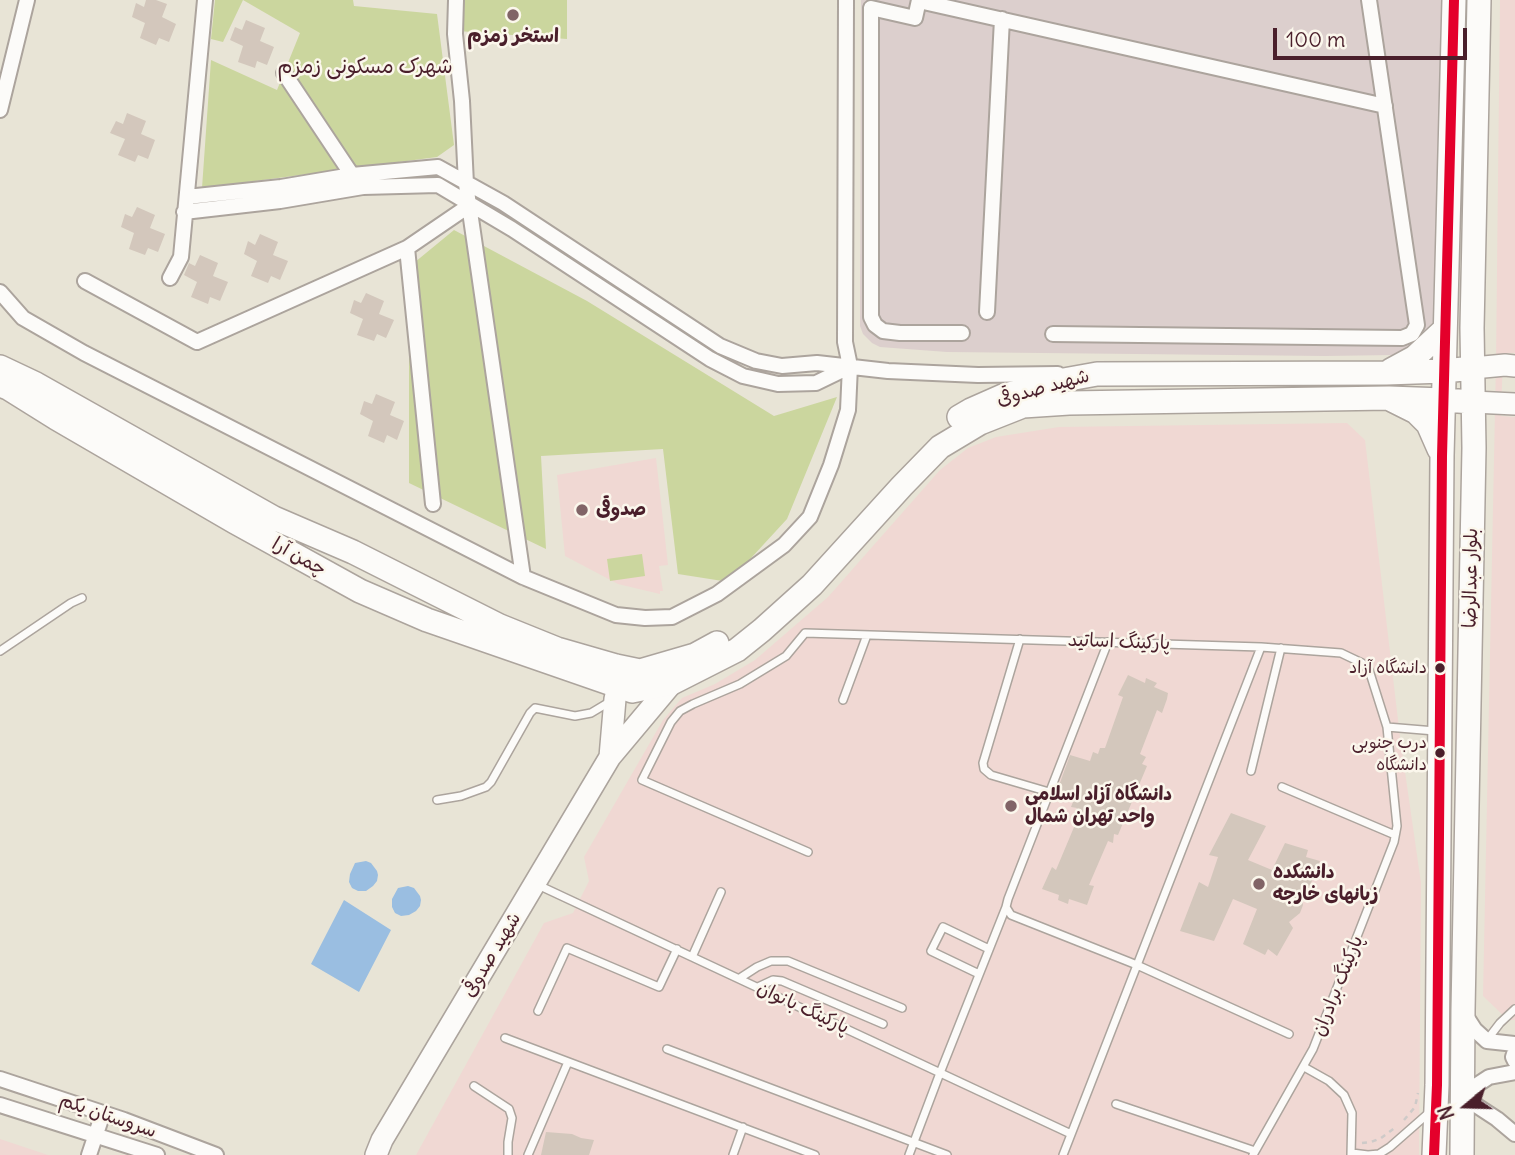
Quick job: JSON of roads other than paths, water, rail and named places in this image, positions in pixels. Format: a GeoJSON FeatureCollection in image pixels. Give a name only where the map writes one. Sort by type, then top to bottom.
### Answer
{"type":"FeatureCollection","features":[{"type":"Feature","properties":{"kind":"main road","name":"بلوار عبدالرضا"},"geometry":{"type":"LineString","coordinates":[[1434,1155],[1427,1100],[1440,731],[1444,330],[1454,0]]}},
{"type":"Feature","properties":{"kind":"main road","name":"بلوار عبدالرضا"},"geometry":{"type":"LineString","coordinates":[[1462,1155],[1462,1010],[1474,448],[1472,328],[1479,0]]}},
{"type":"Feature","properties":{"kind":"main road"},"geometry":{"type":"LineString","coordinates":[[1386,373],[1415,357],[1444,330]]}},
{"type":"Feature","properties":{"kind":"main road"},"geometry":{"type":"LineString","coordinates":[[1473,369],[1515,366]]}},
{"type":"Feature","properties":{"kind":"main road","name":"چمن آرا"},"geometry":{"type":"LineString","coordinates":[[0,367],[36,384],[274,519],[339,546],[500,626],[556,649],[616,684]]}},
{"type":"Feature","properties":{"kind":"main road","name":"شهید صدوقی"},"geometry":{"type":"LineString","coordinates":[[616,684],[640,671],[695,655],[728,637],[753,618],[803,573],[892,473],[931,434],[971,410],[1006,384],[1058,381],[1097,374],[1386,373],[1473,369]]}},
{"type":"Feature","properties":{"kind":"main road","name":"چمن آرا"},"geometry":{"type":"LineString","coordinates":[[0,385],[360,591],[428,620],[616,684]]}},
{"type":"Feature","properties":{"kind":"main road"},"geometry":{"type":"LineString","coordinates":[[1389,398],[1416,412],[1428,424],[1442,456]]}},
{"type":"Feature","properties":{"kind":"main road","name":"شهید صدوقی"},"geometry":{"type":"LineString","coordinates":[[616,684],[632,691],[673,683],[737,649],[812,585],[940,447],[980,423],[1023,406],[1389,398],[1473,402]]}},
{"type":"Feature","properties":{"kind":"main road"},"geometry":{"type":"LineString","coordinates":[[1473,402],[1515,404]]}},
{"type":"Feature","properties":{"kind":"main road"},"geometry":{"type":"LineString","coordinates":[[327,573],[340,572],[346,568],[348,561],[339,546]]}},
{"type":"Feature","properties":{"kind":"main road"},"geometry":{"type":"LineString","coordinates":[[383,601],[379,582],[398,574]]}},
{"type":"Feature","properties":{"kind":"main road","name":"شهید صدوقی"},"geometry":{"type":"LineString","coordinates":[[376,1155],[382,1140],[610,757],[673,683]]}},
{"type":"Feature","properties":{"kind":"main road"},"geometry":{"type":"LineString","coordinates":[[610,757],[616,684]]}},
{"type":"Feature","properties":{"kind":"street"},"geometry":{"type":"LineString","coordinates":[[0,110],[27,0]]}},
{"type":"Feature","properties":{"kind":"street"},"geometry":{"type":"LineString","coordinates":[[170,278],[181,257],[205,0]]}},
{"type":"Feature","properties":{"kind":"street"},"geometry":{"type":"LineString","coordinates":[[456,0],[455,34],[466,184],[523,577]]}},
{"type":"Feature","properties":{"kind":"street"},"geometry":{"type":"LineString","coordinates":[[0,292],[23,318],[84,353],[523,577],[616,615],[672,617],[717,594],[784,545],[810,517],[831,465],[848,410],[850,366],[845,342],[846,0]]}},
{"type":"Feature","properties":{"kind":"street"},"geometry":{"type":"LineString","coordinates":[[962,333],[883,331],[875,325],[871,317],[871,8],[915,18],[919,0],[1385,106]]}},
{"type":"Feature","properties":{"kind":"street"},"geometry":{"type":"LineString","coordinates":[[1053,334],[1402,338],[1412,334],[1417,325],[1369,0]]}},
{"type":"Feature","properties":{"kind":"street"},"geometry":{"type":"LineString","coordinates":[[987,312],[1002,19]]}},
{"type":"Feature","properties":{"kind":"street"},"geometry":{"type":"LineString","coordinates":[[284,73],[352,176],[363,187]]}},
{"type":"Feature","properties":{"kind":"street"},"geometry":{"type":"LineString","coordinates":[[280,194],[352,176],[438,167],[503,203],[720,346],[756,361],[782,366],[817,363],[888,371],[978,375],[1006,384]]}},
{"type":"Feature","properties":{"kind":"street"},"geometry":{"type":"LineString","coordinates":[[185,205],[363,187],[438,185],[512,229],[710,359],[743,376],[778,384],[816,383],[850,366]]}},
{"type":"Feature","properties":{"kind":"street"},"geometry":{"type":"LineString","coordinates":[[85,281],[197,342],[407,248],[470,205]]}},
{"type":"Feature","properties":{"kind":"street"},"geometry":{"type":"LineString","coordinates":[[407,248],[433,504]]}},
{"type":"Feature","properties":{"kind":"street"},"geometry":{"type":"LineString","coordinates":[[1462,1010],[1475,1030],[1487,1041],[1515,1044]]}},
{"type":"Feature","properties":{"kind":"street"},"geometry":{"type":"LineString","coordinates":[[1515,1051],[1515,1061]]}},
{"type":"Feature","properties":{"kind":"street"},"geometry":{"type":"LineString","coordinates":[[1515,1072],[1489,1077],[1463,1094],[1515,1134]]}},
{"type":"Feature","properties":{"kind":"street","name":"سروستان یکم"},"geometry":{"type":"LineString","coordinates":[[0,1079],[103,1113],[216,1155]]}},
{"type":"Feature","properties":{"kind":"street","name":"سروستان یکم"},"geometry":{"type":"LineString","coordinates":[[0,1105],[157,1155]]}},
{"type":"Feature","properties":{"kind":"street"},"geometry":{"type":"LineString","coordinates":[[89,1155],[103,1113]]}},
{"type":"Feature","properties":{"kind":"lane"},"geometry":{"type":"LineString","coordinates":[[0,651],[82,598]]}},
{"type":"Feature","properties":{"kind":"lane","name":"پارکینگ اساتید"},"geometry":{"type":"LineString","coordinates":[[808,852],[642,780],[671,722],[680,712],[740,684],[786,656],[805,633],[1261,647],[1341,653],[1362,663],[1369,670],[1387,727]]}},
{"type":"Feature","properties":{"kind":"lane"},"geometry":{"type":"LineString","coordinates":[[843,700],[867,635]]}},
{"type":"Feature","properties":{"kind":"lane"},"geometry":{"type":"LineString","coordinates":[[1020,639],[983,763],[984,769],[991,775],[1049,792]]}},
{"type":"Feature","properties":{"kind":"lane"},"geometry":{"type":"LineString","coordinates":[[909,1155],[1108,642]]}},
{"type":"Feature","properties":{"kind":"lane"},"geometry":{"type":"LineString","coordinates":[[1063,1155],[1261,647]]}},
{"type":"Feature","properties":{"kind":"lane"},"geometry":{"type":"LineString","coordinates":[[1251,771],[1281,648]]}},
{"type":"Feature","properties":{"kind":"lane"},"geometry":{"type":"LineString","coordinates":[[437,800],[461,796],[486,787],[535,708],[575,716],[591,713],[616,684]]}},
{"type":"Feature","properties":{"kind":"lane"},"geometry":{"type":"LineString","coordinates":[[1387,727],[1440,731]]}},
{"type":"Feature","properties":{"kind":"lane","name":"پارکینگ برادران"},"geometry":{"type":"LineString","coordinates":[[1254,1153],[1313,1049],[1392,849],[1397,826],[1387,727]]}},
{"type":"Feature","properties":{"kind":"lane"},"geometry":{"type":"LineString","coordinates":[[1282,787],[1395,835]]}},
{"type":"Feature","properties":{"kind":"lane","name":"پارکینگ بانوان"},"geometry":{"type":"LineString","coordinates":[[534,883],[1072,1134]]}},
{"type":"Feature","properties":{"kind":"lane"},"geometry":{"type":"LineString","coordinates":[[692,957],[721,892]]}},
{"type":"Feature","properties":{"kind":"lane"},"geometry":{"type":"LineString","coordinates":[[1006,907],[1011,915],[1138,965],[1289,1034]]}},
{"type":"Feature","properties":{"kind":"lane"},"geometry":{"type":"LineString","coordinates":[[979,974],[932,951],[943,927],[989,949]]}},
{"type":"Feature","properties":{"kind":"lane"},"geometry":{"type":"LineString","coordinates":[[538,1011],[567,948],[659,987],[677,950]]}},
{"type":"Feature","properties":{"kind":"lane"},"geometry":{"type":"LineString","coordinates":[[740,978],[772,961],[788,961],[902,1008]]}},
{"type":"Feature","properties":{"kind":"lane"},"geometry":{"type":"LineString","coordinates":[[758,987],[773,980],[782,981],[883,1024]]}},
{"type":"Feature","properties":{"kind":"lane"},"geometry":{"type":"LineString","coordinates":[[1487,1041],[1515,1009]]}},
{"type":"Feature","properties":{"kind":"lane"},"geometry":{"type":"LineString","coordinates":[[505,1038],[815,1155]]}},
{"type":"Feature","properties":{"kind":"lane"},"geometry":{"type":"LineString","coordinates":[[667,1049],[947,1155]]}},
{"type":"Feature","properties":{"kind":"lane"},"geometry":{"type":"LineString","coordinates":[[528,1155],[568,1062]]}},
{"type":"Feature","properties":{"kind":"lane"},"geometry":{"type":"LineString","coordinates":[[1304,1067],[1329,1081],[1344,1095],[1352,1113],[1351,1151],[1368,1155],[1379,1154],[1390,1147],[1427,1100]]}},
{"type":"Feature","properties":{"kind":"lane"},"geometry":{"type":"LineString","coordinates":[[474,1086],[509,1109],[512,1118],[508,1155]]}},
{"type":"Feature","properties":{"kind":"lane"},"geometry":{"type":"LineString","coordinates":[[1116,1104],[1254,1153]]}},
{"type":"Feature","properties":{"kind":"lane"},"geometry":{"type":"LineString","coordinates":[[733,1155],[743,1127]]}},
{"type":"Feature","properties":{"kind":"water"},"geometry":{"type":"Polygon","coordinates":[[[366,861],[377,871],[377,881],[366,891],[358,891],[352,888],[349,882],[350,874],[355,863],[366,861]]]}},
{"type":"Feature","properties":{"kind":"water"},"geometry":{"type":"Polygon","coordinates":[[[398,888],[414,888],[420,896],[420,906],[409,915],[401,916],[395,913],[392,899],[398,888]]]}},
{"type":"Feature","properties":{"kind":"water"},"geometry":{"type":"Polygon","coordinates":[[[344,900],[391,930],[359,992],[311,964],[344,900]]]}},
{"type":"Feature","properties":{"kind":"place","name":"استخر زمزم"},"geometry":{"type":"Point","coordinates":[513,15]}},
{"type":"Feature","properties":{"kind":"place","name":"صدوقی"},"geometry":{"type":"Point","coordinates":[582,510]}},
{"type":"Feature","properties":{"kind":"place","name":"دانشگاه آزاد"},"geometry":{"type":"Point","coordinates":[1440,668]}},
{"type":"Feature","properties":{"kind":"place","name":"درب جنوبی دانشگاه"},"geometry":{"type":"Point","coordinates":[1440,753]}},
{"type":"Feature","properties":{"kind":"place","name":"دانشگاه آزاد اسلامی واحد تهران شمال"},"geometry":{"type":"Point","coordinates":[1011,806]}},
{"type":"Feature","properties":{"kind":"place","name":"دانشکده زبانهای خارجه"},"geometry":{"type":"Point","coordinates":[1259,884]}},
{"type":"Feature","properties":{"kind":"district","name":"شهرک مسکونی زمزم"},"geometry":{"type":"Point","coordinates":[365,67]}}]}
